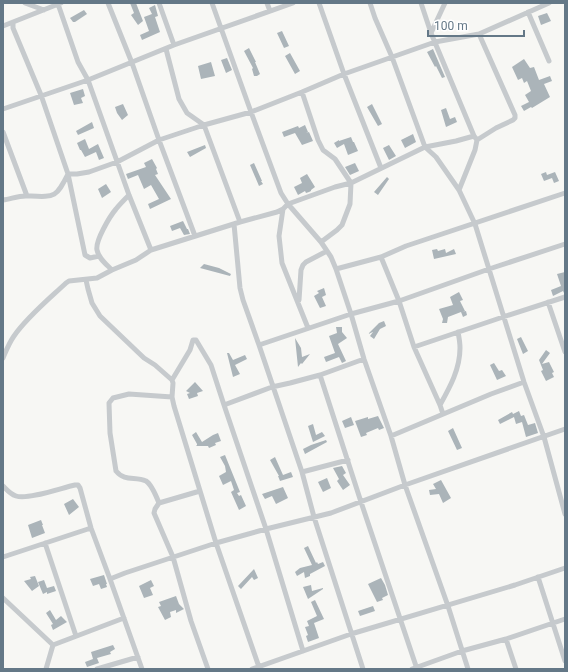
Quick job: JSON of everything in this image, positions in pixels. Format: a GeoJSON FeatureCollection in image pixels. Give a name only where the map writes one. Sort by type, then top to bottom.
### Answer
{"type":"FeatureCollection","features":[{"type":"Feature","properties":{"kind":"street"},"geometry":{"type":"LineString","coordinates":[[25,3],[44,10]]}},
{"type":"Feature","properties":{"kind":"street"},"geometry":{"type":"LineString","coordinates":[[108,3],[132,63],[195,236]]}},
{"type":"Feature","properties":{"kind":"street"},"geometry":{"type":"LineString","coordinates":[[159,3],[174,45]]}},
{"type":"Feature","properties":{"kind":"street"},"geometry":{"type":"LineString","coordinates":[[212,3],[281,193],[288,204],[321,242],[331,257],[336,269],[364,359],[391,436],[405,485],[448,606],[468,669]]}},
{"type":"Feature","properties":{"kind":"street"},"geometry":{"type":"LineString","coordinates":[[267,3],[270,10]]}},
{"type":"Feature","properties":{"kind":"street"},"geometry":{"type":"LineString","coordinates":[[3,109],[88,80],[174,45],[293,3]]}},
{"type":"Feature","properties":{"kind":"street"},"geometry":{"type":"LineString","coordinates":[[319,3],[344,74],[381,168]]}},
{"type":"Feature","properties":{"kind":"street"},"geometry":{"type":"LineString","coordinates":[[370,3],[392,57],[425,147],[436,157],[459,190],[475,224],[524,382],[544,437],[565,514]]}},
{"type":"Feature","properties":{"kind":"street"},"geometry":{"type":"LineString","coordinates":[[421,3],[431,33],[475,138],[475,150],[459,190]]}},
{"type":"Feature","properties":{"kind":"street"},"geometry":{"type":"LineString","coordinates":[[431,33],[445,3]]}},
{"type":"Feature","properties":{"kind":"street"},"geometry":{"type":"LineString","coordinates":[[68,174],[89,172],[117,162],[159,140],[251,112],[344,74],[435,42],[479,34],[549,3]]}},
{"type":"Feature","properties":{"kind":"street"},"geometry":{"type":"LineString","coordinates":[[3,26],[60,4],[78,62],[88,80],[150,250]]}},
{"type":"Feature","properties":{"kind":"street"},"geometry":{"type":"LineString","coordinates":[[528,12],[549,60]]}},
{"type":"Feature","properties":{"kind":"street"},"geometry":{"type":"LineString","coordinates":[[13,22],[68,174],[85,256],[90,258],[99,256]]}},
{"type":"Feature","properties":{"kind":"street"},"geometry":{"type":"LineString","coordinates":[[3,358],[15,334],[28,319],[69,281],[97,278],[136,260],[150,250],[277,212],[288,204],[350,183],[425,147],[475,138],[513,120],[515,115],[479,34]]}},
{"type":"Feature","properties":{"kind":"street"},"geometry":{"type":"LineString","coordinates":[[166,49],[179,99],[188,112],[204,126],[240,222]]}},
{"type":"Feature","properties":{"kind":"street"},"geometry":{"type":"LineString","coordinates":[[302,92],[318,140],[323,150],[335,159],[350,183],[350,204],[342,225],[321,242]]}},
{"type":"Feature","properties":{"kind":"street"},"geometry":{"type":"LineString","coordinates":[[3,132],[27,196]]}},
{"type":"Feature","properties":{"kind":"street"},"geometry":{"type":"LineString","coordinates":[[3,200],[27,196],[46,197],[54,195],[62,187],[68,174]]}},
{"type":"Feature","properties":{"kind":"street"},"geometry":{"type":"LineString","coordinates":[[336,269],[381,257],[406,246],[565,193]]}},
{"type":"Feature","properties":{"kind":"street"},"geometry":{"type":"LineString","coordinates":[[112,270],[99,256],[96,248],[100,235],[117,208],[129,195]]}},
{"type":"Feature","properties":{"kind":"street"},"geometry":{"type":"LineString","coordinates":[[283,209],[280,236],[282,263],[308,328]]}},
{"type":"Feature","properties":{"kind":"street"},"geometry":{"type":"LineString","coordinates":[[234,224],[240,288],[243,300],[302,472],[314,517],[363,669]]}},
{"type":"Feature","properties":{"kind":"street"},"geometry":{"type":"LineString","coordinates":[[259,345],[351,314],[399,301],[565,244]]}},
{"type":"Feature","properties":{"kind":"street"},"geometry":{"type":"LineString","coordinates":[[298,302],[301,270],[303,265],[327,251]]}},
{"type":"Feature","properties":{"kind":"street"},"geometry":{"type":"LineString","coordinates":[[381,257],[399,301],[414,347],[440,405],[442,414]]}},
{"type":"Feature","properties":{"kind":"street"},"geometry":{"type":"LineString","coordinates":[[86,280],[92,304],[100,316],[144,358],[155,365],[172,380]]}},
{"type":"Feature","properties":{"kind":"street"},"geometry":{"type":"LineString","coordinates":[[414,347],[565,297]]}},
{"type":"Feature","properties":{"kind":"street"},"geometry":{"type":"LineString","coordinates":[[548,302],[565,352]]}},
{"type":"Feature","properties":{"kind":"street"},"geometry":{"type":"LineString","coordinates":[[440,405],[453,381],[458,366],[460,348],[458,332]]}},
{"type":"Feature","properties":{"kind":"street"},"geometry":{"type":"LineString","coordinates":[[259,667],[216,543],[172,396],[172,380],[190,350],[193,340],[196,340],[211,364],[266,529],[304,651]]}},
{"type":"Feature","properties":{"kind":"street"},"geometry":{"type":"LineString","coordinates":[[224,405],[272,387],[320,375],[364,359]]}},
{"type":"Feature","properties":{"kind":"street"},"geometry":{"type":"LineString","coordinates":[[320,375],[401,620],[415,669],[462,651],[506,639],[565,619]]}},
{"type":"Feature","properties":{"kind":"street"},"geometry":{"type":"LineString","coordinates":[[391,436],[524,382]]}},
{"type":"Feature","properties":{"kind":"street"},"geometry":{"type":"LineString","coordinates":[[159,503],[148,482],[123,477],[116,470],[110,433],[110,403],[113,398],[129,394],[172,396]]}},
{"type":"Feature","properties":{"kind":"street"},"geometry":{"type":"LineString","coordinates":[[110,579],[216,543],[314,517],[361,502],[565,429]]}},
{"type":"Feature","properties":{"kind":"street"},"geometry":{"type":"LineString","coordinates":[[302,472],[348,460]]}},
{"type":"Feature","properties":{"kind":"street"},"geometry":{"type":"LineString","coordinates":[[3,486],[16,496],[28,497],[78,485],[91,528],[142,669]]}},
{"type":"Feature","properties":{"kind":"street"},"geometry":{"type":"LineString","coordinates":[[200,491],[159,503],[155,508],[154,513],[173,557],[208,669]]}},
{"type":"Feature","properties":{"kind":"street"},"geometry":{"type":"LineString","coordinates":[[3,557],[91,528]]}},
{"type":"Feature","properties":{"kind":"street"},"geometry":{"type":"LineString","coordinates":[[45,543],[76,636]]}},
{"type":"Feature","properties":{"kind":"street"},"geometry":{"type":"LineString","coordinates":[[252,669],[351,634],[448,606],[565,568]]}},
{"type":"Feature","properties":{"kind":"street"},"geometry":{"type":"LineString","coordinates":[[538,577],[565,661]]}},
{"type":"Feature","properties":{"kind":"street"},"geometry":{"type":"LineString","coordinates":[[3,598],[53,645]]}},
{"type":"Feature","properties":{"kind":"street"},"geometry":{"type":"LineString","coordinates":[[53,645],[124,618]]}},
{"type":"Feature","properties":{"kind":"street"},"geometry":{"type":"LineString","coordinates":[[506,639],[516,669]]}},
{"type":"Feature","properties":{"kind":"street"},"geometry":{"type":"LineString","coordinates":[[46,669],[53,645]]}},
{"type":"Feature","properties":{"kind":"street"},"geometry":{"type":"LineString","coordinates":[[97,669],[138,657]]}},
{"type":"Feature","properties":{"kind":"building"},"geometry":{"type":"Polygon","coordinates":[[[130,3],[136,3],[143,21],[138,25],[131,15],[134,13],[130,3]]]}},
{"type":"Feature","properties":{"kind":"building"},"geometry":{"type":"Polygon","coordinates":[[[155,5],[158,16],[155,17],[160,32],[142,40],[140,35],[149,31],[144,17],[152,14],[149,8],[155,5]]]}},
{"type":"Feature","properties":{"kind":"building"},"geometry":{"type":"Polygon","coordinates":[[[84,10],[87,14],[73,22],[70,18],[84,10]]]}},
{"type":"Feature","properties":{"kind":"building"},"geometry":{"type":"Polygon","coordinates":[[[547,13],[551,21],[541,25],[538,16],[547,13]]]}},
{"type":"Feature","properties":{"kind":"building"},"geometry":{"type":"Polygon","coordinates":[[[282,31],[289,46],[284,48],[277,33],[282,31]]]}},
{"type":"Feature","properties":{"kind":"building"},"geometry":{"type":"Polygon","coordinates":[[[249,48],[260,74],[257,76],[254,76],[253,68],[244,51],[249,48]]]}},
{"type":"Feature","properties":{"kind":"building"},"geometry":{"type":"Polygon","coordinates":[[[433,49],[445,77],[442,78],[427,52],[433,49]]]}},
{"type":"Feature","properties":{"kind":"building"},"geometry":{"type":"Polygon","coordinates":[[[290,53],[300,71],[295,74],[285,56],[290,53]]]}},
{"type":"Feature","properties":{"kind":"building"},"geometry":{"type":"Polygon","coordinates":[[[227,58],[232,70],[226,73],[221,60],[227,58]]]}},
{"type":"Feature","properties":{"kind":"building"},"geometry":{"type":"Polygon","coordinates":[[[524,59],[530,68],[534,67],[539,80],[550,76],[552,81],[544,84],[550,97],[524,111],[521,106],[529,102],[525,95],[531,91],[527,81],[524,83],[522,78],[518,80],[512,67],[524,59]]]}},
{"type":"Feature","properties":{"kind":"building"},"geometry":{"type":"Polygon","coordinates":[[[211,62],[215,76],[201,79],[198,66],[211,62]]]}},
{"type":"Feature","properties":{"kind":"building"},"geometry":{"type":"Polygon","coordinates":[[[83,89],[85,96],[81,98],[83,103],[74,105],[70,93],[83,89]]]}},
{"type":"Feature","properties":{"kind":"building"},"geometry":{"type":"Polygon","coordinates":[[[123,104],[128,115],[122,120],[115,107],[123,104]]]}},
{"type":"Feature","properties":{"kind":"building"},"geometry":{"type":"Polygon","coordinates":[[[372,104],[382,124],[378,126],[367,107],[372,104]]]}},
{"type":"Feature","properties":{"kind":"building"},"geometry":{"type":"Polygon","coordinates":[[[446,108],[450,119],[455,117],[457,122],[446,127],[441,110],[446,108]]]}},
{"type":"Feature","properties":{"kind":"building"},"geometry":{"type":"Polygon","coordinates":[[[92,122],[94,128],[78,135],[76,131],[92,122]]]}},
{"type":"Feature","properties":{"kind":"building"},"geometry":{"type":"Polygon","coordinates":[[[305,125],[308,132],[306,133],[309,132],[313,141],[302,145],[295,133],[284,137],[282,132],[305,125]]]}},
{"type":"Feature","properties":{"kind":"building"},"geometry":{"type":"Polygon","coordinates":[[[413,134],[416,142],[405,148],[401,140],[413,134]]]}},
{"type":"Feature","properties":{"kind":"building"},"geometry":{"type":"Polygon","coordinates":[[[351,137],[358,151],[348,155],[344,144],[337,148],[334,143],[351,137]]]}},
{"type":"Feature","properties":{"kind":"building"},"geometry":{"type":"Polygon","coordinates":[[[85,139],[89,149],[98,144],[104,158],[99,160],[96,152],[85,157],[77,143],[85,139]]]}},
{"type":"Feature","properties":{"kind":"building"},"geometry":{"type":"Polygon","coordinates":[[[205,145],[206,148],[190,157],[187,152],[205,145]]]}},
{"type":"Feature","properties":{"kind":"building"},"geometry":{"type":"Polygon","coordinates":[[[389,145],[396,156],[389,160],[383,148],[389,145]]]}},
{"type":"Feature","properties":{"kind":"building"},"geometry":{"type":"Polygon","coordinates":[[[152,159],[157,168],[158,174],[155,175],[171,199],[150,209],[148,204],[159,199],[151,185],[144,189],[138,175],[128,179],[126,174],[146,167],[144,163],[152,159]]]}},
{"type":"Feature","properties":{"kind":"building"},"geometry":{"type":"Polygon","coordinates":[[[254,163],[263,184],[259,186],[250,165],[254,163]]]}},
{"type":"Feature","properties":{"kind":"building"},"geometry":{"type":"Polygon","coordinates":[[[355,163],[359,171],[350,175],[345,167],[355,163]]]}},
{"type":"Feature","properties":{"kind":"building"},"geometry":{"type":"Polygon","coordinates":[[[546,172],[547,175],[555,172],[559,181],[554,183],[552,178],[544,181],[541,174],[546,172]]]}},
{"type":"Feature","properties":{"kind":"building"},"geometry":{"type":"Polygon","coordinates":[[[307,174],[315,187],[309,192],[306,193],[305,191],[298,195],[294,187],[302,183],[300,178],[307,174]]]}},
{"type":"Feature","properties":{"kind":"building"},"geometry":{"type":"Polygon","coordinates":[[[387,177],[389,179],[378,195],[374,192],[387,177]]]}},
{"type":"Feature","properties":{"kind":"building"},"geometry":{"type":"Polygon","coordinates":[[[106,184],[111,192],[102,198],[98,189],[106,184]]]}},
{"type":"Feature","properties":{"kind":"building"},"geometry":{"type":"Polygon","coordinates":[[[183,221],[190,234],[184,235],[180,228],[172,231],[170,226],[183,221]]]}},
{"type":"Feature","properties":{"kind":"building"},"geometry":{"type":"Polygon","coordinates":[[[437,249],[438,251],[445,249],[446,253],[454,249],[456,254],[434,259],[432,250],[437,249]]]}},
{"type":"Feature","properties":{"kind":"building"},"geometry":{"type":"Polygon","coordinates":[[[204,264],[219,268],[231,274],[230,276],[200,268],[204,264]]]}},
{"type":"Feature","properties":{"kind":"building"},"geometry":{"type":"Polygon","coordinates":[[[565,272],[565,293],[563,291],[553,296],[551,290],[561,286],[557,274],[565,272]]]}},
{"type":"Feature","properties":{"kind":"building"},"geometry":{"type":"Polygon","coordinates":[[[324,288],[326,295],[322,297],[326,306],[320,308],[314,296],[319,293],[317,291],[324,288]]]}},
{"type":"Feature","properties":{"kind":"building"},"geometry":{"type":"Polygon","coordinates":[[[459,292],[463,300],[460,301],[465,311],[462,312],[466,311],[467,315],[463,317],[461,312],[448,317],[447,323],[442,323],[443,319],[439,309],[453,305],[450,297],[459,292]]]}},
{"type":"Feature","properties":{"kind":"building"},"geometry":{"type":"Polygon","coordinates":[[[384,321],[386,326],[380,329],[374,339],[370,336],[373,332],[368,334],[379,323],[384,321]]]}},
{"type":"Feature","properties":{"kind":"building"},"geometry":{"type":"Polygon","coordinates":[[[336,327],[342,327],[342,332],[347,338],[338,344],[346,361],[342,363],[339,357],[326,362],[324,357],[335,353],[329,336],[337,333],[336,327]]]}},
{"type":"Feature","properties":{"kind":"building"},"geometry":{"type":"Polygon","coordinates":[[[521,337],[528,351],[523,354],[517,339],[521,337]]]}},
{"type":"Feature","properties":{"kind":"building"},"geometry":{"type":"Polygon","coordinates":[[[295,338],[301,348],[302,357],[310,354],[298,367],[295,338]]]}},
{"type":"Feature","properties":{"kind":"building"},"geometry":{"type":"Polygon","coordinates":[[[546,350],[550,353],[542,364],[549,362],[554,372],[552,373],[554,377],[546,381],[541,371],[543,370],[539,360],[546,350]]]}},
{"type":"Feature","properties":{"kind":"building"},"geometry":{"type":"Polygon","coordinates":[[[227,353],[229,353],[233,360],[245,355],[247,359],[235,365],[240,374],[233,377],[227,353]]]}},
{"type":"Feature","properties":{"kind":"building"},"geometry":{"type":"Polygon","coordinates":[[[494,363],[499,371],[502,370],[506,376],[497,380],[490,365],[494,363]]]}},
{"type":"Feature","properties":{"kind":"building"},"geometry":{"type":"Polygon","coordinates":[[[195,382],[203,391],[197,393],[198,396],[189,399],[187,394],[190,393],[186,391],[195,382]]]}},
{"type":"Feature","properties":{"kind":"building"},"geometry":{"type":"Polygon","coordinates":[[[519,411],[521,416],[524,415],[528,425],[535,423],[538,433],[526,437],[522,422],[516,424],[514,417],[500,424],[498,420],[512,412],[513,414],[519,411]]]}},
{"type":"Feature","properties":{"kind":"building"},"geometry":{"type":"Polygon","coordinates":[[[378,416],[384,428],[379,430],[378,428],[361,437],[355,421],[378,416]]]}},
{"type":"Feature","properties":{"kind":"building"},"geometry":{"type":"Polygon","coordinates":[[[351,417],[354,425],[345,428],[342,421],[351,417]]]}},
{"type":"Feature","properties":{"kind":"building"},"geometry":{"type":"Polygon","coordinates":[[[313,424],[316,435],[322,432],[325,436],[313,442],[308,426],[313,424]]]}},
{"type":"Feature","properties":{"kind":"building"},"geometry":{"type":"Polygon","coordinates":[[[453,428],[462,448],[457,450],[448,431],[453,428]]]}},
{"type":"Feature","properties":{"kind":"building"},"geometry":{"type":"Polygon","coordinates":[[[196,432],[202,442],[218,433],[221,441],[215,443],[216,445],[209,448],[208,446],[196,446],[197,444],[192,435],[196,432]]]}},
{"type":"Feature","properties":{"kind":"building"},"geometry":{"type":"Polygon","coordinates":[[[326,440],[327,442],[305,454],[303,449],[326,440]]]}},
{"type":"Feature","properties":{"kind":"building"},"geometry":{"type":"Polygon","coordinates":[[[225,455],[240,492],[237,493],[239,496],[241,495],[246,506],[239,510],[231,492],[234,490],[231,481],[223,485],[219,476],[226,472],[225,466],[220,457],[225,455]]]}},
{"type":"Feature","properties":{"kind":"building"},"geometry":{"type":"Polygon","coordinates":[[[275,457],[283,475],[291,472],[293,477],[280,481],[279,476],[270,460],[275,457]]]}},
{"type":"Feature","properties":{"kind":"building"},"geometry":{"type":"Polygon","coordinates":[[[342,466],[346,473],[343,475],[350,485],[343,490],[337,481],[339,479],[333,468],[342,466]]]}},
{"type":"Feature","properties":{"kind":"building"},"geometry":{"type":"Polygon","coordinates":[[[327,478],[331,488],[323,492],[318,482],[327,478]]]}},
{"type":"Feature","properties":{"kind":"building"},"geometry":{"type":"Polygon","coordinates":[[[441,480],[451,498],[443,503],[439,494],[430,495],[429,490],[436,489],[433,484],[441,480]]]}},
{"type":"Feature","properties":{"kind":"building"},"geometry":{"type":"Polygon","coordinates":[[[283,487],[288,498],[276,504],[272,496],[265,499],[262,494],[283,487]]]}},
{"type":"Feature","properties":{"kind":"building"},"geometry":{"type":"Polygon","coordinates":[[[73,499],[79,507],[69,515],[64,504],[73,499]]]}},
{"type":"Feature","properties":{"kind":"building"},"geometry":{"type":"Polygon","coordinates":[[[41,520],[45,533],[32,538],[28,525],[41,520]]]}},
{"type":"Feature","properties":{"kind":"building"},"geometry":{"type":"Polygon","coordinates":[[[308,546],[316,563],[317,562],[318,564],[323,562],[325,566],[305,578],[304,572],[297,576],[295,572],[300,568],[312,565],[304,548],[308,546]]]}},
{"type":"Feature","properties":{"kind":"building"},"geometry":{"type":"Polygon","coordinates":[[[254,569],[258,578],[254,580],[252,577],[241,589],[238,586],[254,569]]]}},
{"type":"Feature","properties":{"kind":"building"},"geometry":{"type":"Polygon","coordinates":[[[104,575],[107,587],[101,589],[99,584],[93,586],[90,579],[104,575]]]}},
{"type":"Feature","properties":{"kind":"building"},"geometry":{"type":"Polygon","coordinates":[[[35,576],[39,586],[32,591],[24,581],[35,576]]]}},
{"type":"Feature","properties":{"kind":"building"},"geometry":{"type":"Polygon","coordinates":[[[381,578],[388,595],[382,598],[383,600],[377,602],[368,584],[381,578]]]}},
{"type":"Feature","properties":{"kind":"building"},"geometry":{"type":"Polygon","coordinates":[[[44,580],[47,588],[54,586],[56,591],[43,594],[38,582],[44,580]]]}},
{"type":"Feature","properties":{"kind":"building"},"geometry":{"type":"Polygon","coordinates":[[[151,580],[154,586],[150,588],[153,595],[144,598],[139,586],[151,580]]]}},
{"type":"Feature","properties":{"kind":"building"},"geometry":{"type":"Polygon","coordinates":[[[311,585],[312,591],[323,589],[308,599],[303,587],[311,585]]]}},
{"type":"Feature","properties":{"kind":"building"},"geometry":{"type":"Polygon","coordinates":[[[176,596],[179,604],[184,609],[176,613],[176,610],[170,612],[171,617],[165,620],[158,607],[161,606],[159,602],[176,596]]]}},
{"type":"Feature","properties":{"kind":"building"},"geometry":{"type":"Polygon","coordinates":[[[315,600],[324,619],[314,623],[319,638],[308,642],[306,636],[308,635],[305,627],[309,626],[307,621],[317,616],[311,602],[315,600]]]}},
{"type":"Feature","properties":{"kind":"building"},"geometry":{"type":"Polygon","coordinates":[[[373,606],[375,611],[360,616],[358,611],[373,606]]]}},
{"type":"Feature","properties":{"kind":"building"},"geometry":{"type":"Polygon","coordinates":[[[50,610],[56,620],[61,616],[67,622],[53,630],[51,625],[53,624],[46,613],[50,610]]]}},
{"type":"Feature","properties":{"kind":"building"},"geometry":{"type":"Polygon","coordinates":[[[113,645],[115,649],[110,652],[111,654],[97,658],[99,663],[87,667],[85,662],[93,659],[91,652],[113,645]]]}}]}
